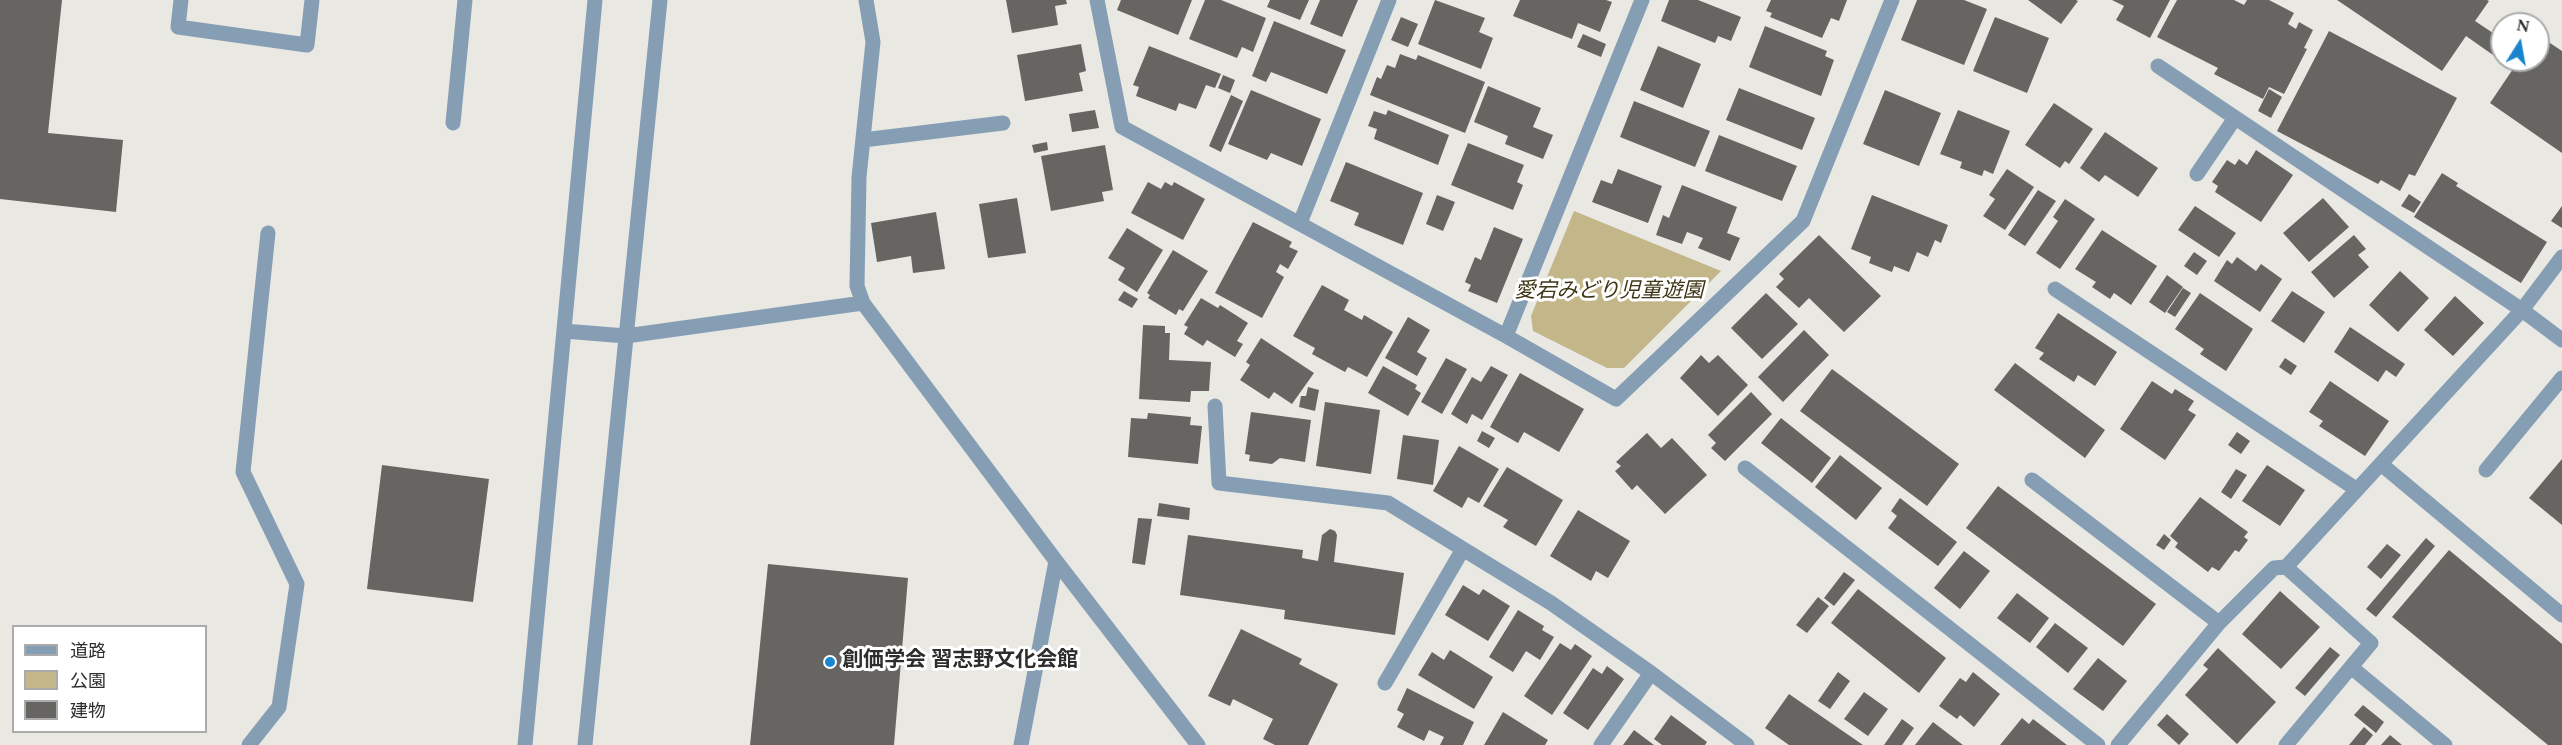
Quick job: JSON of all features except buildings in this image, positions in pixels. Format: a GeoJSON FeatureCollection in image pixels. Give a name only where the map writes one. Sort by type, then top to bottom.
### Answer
{"type":"FeatureCollection","features":[{"type":"Feature","properties":{"kind":"street"},"geometry":{"type":"LineString","coordinates":[[181,0],[178,27],[307,45],[312,0]]}},
{"type":"Feature","properties":{"kind":"street"},"geometry":{"type":"LineString","coordinates":[[453,123],[465,0]]}},
{"type":"Feature","properties":{"kind":"street"},"geometry":{"type":"LineString","coordinates":[[525,745],[595,0]]}},
{"type":"Feature","properties":{"kind":"street"},"geometry":{"type":"LineString","coordinates":[[585,745],[660,0]]}},
{"type":"Feature","properties":{"kind":"street"},"geometry":{"type":"LineString","coordinates":[[866,0],[873,42],[859,177],[857,286],[863,303],[1056,561],[1198,745]]}},
{"type":"Feature","properties":{"kind":"street"},"geometry":{"type":"LineString","coordinates":[[1097,0],[1122,127],[1506,336],[1616,399],[1803,221],[1892,0]]}},
{"type":"Feature","properties":{"kind":"street"},"geometry":{"type":"LineString","coordinates":[[1300,223],[1389,0]]}},
{"type":"Feature","properties":{"kind":"street"},"geometry":{"type":"LineString","coordinates":[[1506,336],[1642,0]]}},
{"type":"Feature","properties":{"kind":"street"},"geometry":{"type":"LineString","coordinates":[[2158,66],[2522,310],[2562,340]]}},
{"type":"Feature","properties":{"kind":"street"},"geometry":{"type":"LineString","coordinates":[[2196,174],[2235,118]]}},
{"type":"Feature","properties":{"kind":"street"},"geometry":{"type":"LineString","coordinates":[[863,140],[1003,123]]}},
{"type":"Feature","properties":{"kind":"street"},"geometry":{"type":"LineString","coordinates":[[249,745],[279,707],[297,584],[243,472],[268,233]]}},
{"type":"Feature","properties":{"kind":"street"},"geometry":{"type":"LineString","coordinates":[[2118,745],[2219,623],[2274,568],[2286,567],[2522,310],[2562,257]]}},
{"type":"Feature","properties":{"kind":"street"},"geometry":{"type":"LineString","coordinates":[[2055,289],[2356,489]]}},
{"type":"Feature","properties":{"kind":"street"},"geometry":{"type":"LineString","coordinates":[[564,331],[626,336],[863,303]]}},
{"type":"Feature","properties":{"kind":"street"},"geometry":{"type":"LineString","coordinates":[[2486,470],[2562,378]]}},
{"type":"Feature","properties":{"kind":"street"},"geometry":{"type":"LineString","coordinates":[[1215,406],[1219,483],[1388,503],[1551,603],[1651,673],[1747,745]]}},
{"type":"Feature","properties":{"kind":"street"},"geometry":{"type":"LineString","coordinates":[[2380,464],[2562,615]]}},
{"type":"Feature","properties":{"kind":"street"},"geometry":{"type":"LineString","coordinates":[[1745,468],[2098,745]]}},
{"type":"Feature","properties":{"kind":"street"},"geometry":{"type":"LineString","coordinates":[[2032,480],[2219,623]]}},
{"type":"Feature","properties":{"kind":"street"},"geometry":{"type":"LineString","coordinates":[[1385,683],[1463,549]]}},
{"type":"Feature","properties":{"kind":"street"},"geometry":{"type":"LineString","coordinates":[[1021,745],[1056,561]]}},
{"type":"Feature","properties":{"kind":"street"},"geometry":{"type":"LineString","coordinates":[[2286,567],[2371,644],[2286,745]]}},
{"type":"Feature","properties":{"kind":"street"},"geometry":{"type":"LineString","coordinates":[[2351,667],[2445,745]]}},
{"type":"Feature","properties":{"kind":"street"},"geometry":{"type":"LineString","coordinates":[[1601,745],[1651,673]]}},
{"type":"Feature","properties":{"kind":"green space","name":"愛宕みどり児童遊園"},"geometry":{"type":"Polygon","coordinates":[[[1574,211],[1721,271],[1624,368],[1607,368],[1533,331],[1531,316],[1574,211]]]}},
{"type":"Feature","properties":{"kind":"place","name":"創価学会 習志野文化会館"},"geometry":{"type":"Point","coordinates":[830,662]}}]}
